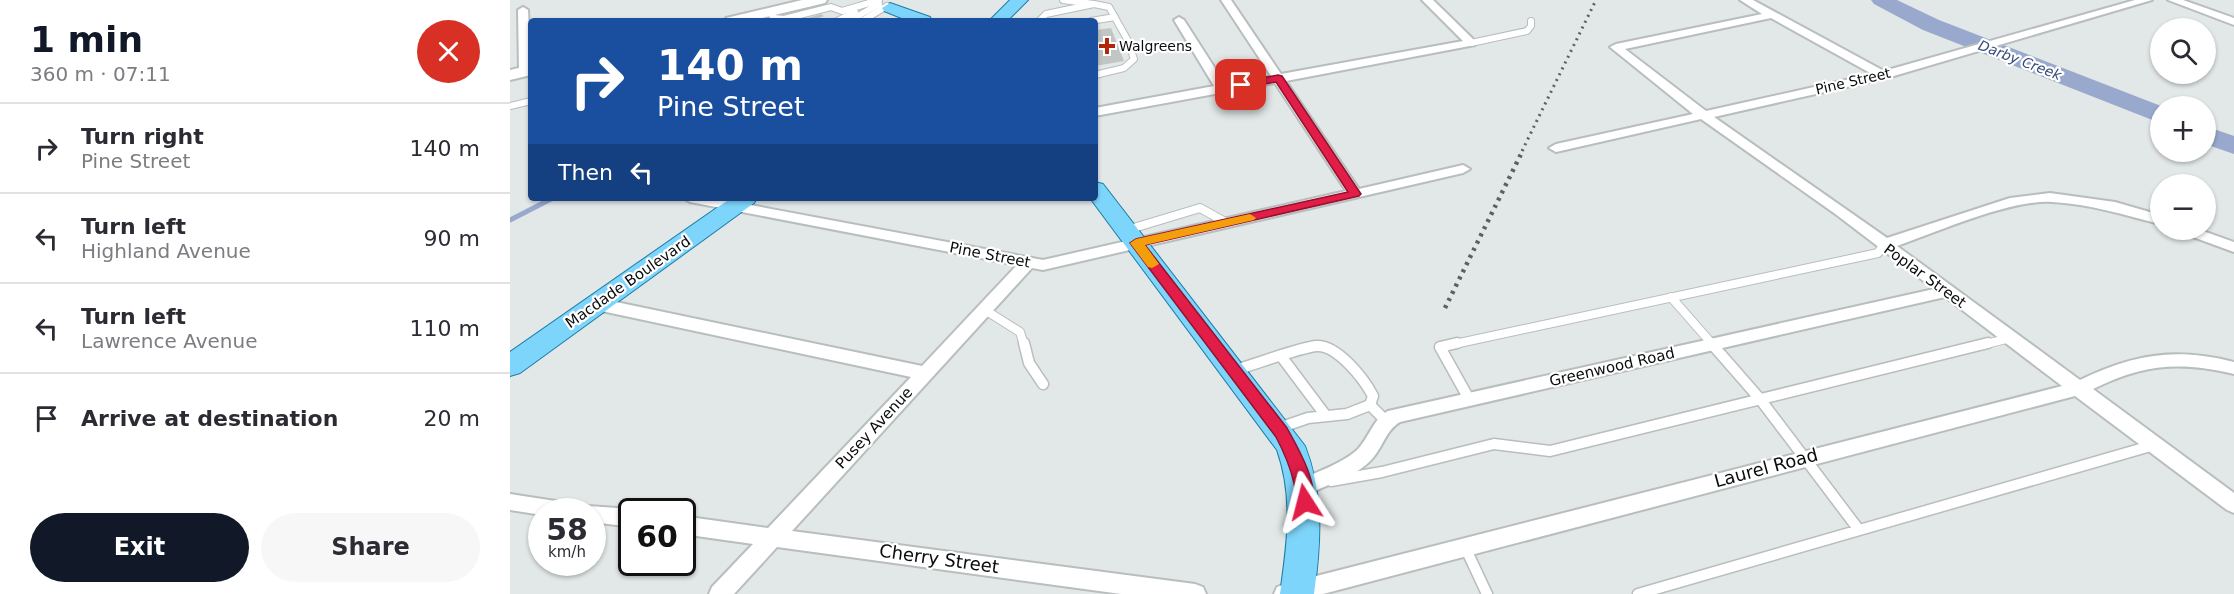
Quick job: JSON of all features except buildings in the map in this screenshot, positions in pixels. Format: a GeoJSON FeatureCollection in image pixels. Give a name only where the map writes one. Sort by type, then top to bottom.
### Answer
{"type":"FeatureCollection","features":[{"type":"Feature","properties":{"kind":"main road"},"geometry":{"type":"LineString","coordinates":[[744,18],[820,0]]}},
{"type":"Feature","properties":{"kind":"main road"},"geometry":{"type":"LineString","coordinates":[[1000,18],[1020,0]]}},
{"type":"Feature","properties":{"kind":"main road"},"geometry":{"type":"LineString","coordinates":[[885,5],[917,18]]}},
{"type":"Feature","properties":{"kind":"main road"},"geometry":{"type":"LineString","coordinates":[[1098,193],[1234,370],[1278,429],[1296,458],[1304,487],[1305,521],[1293,593]]}},
{"type":"Feature","properties":{"kind":"main road","name":"Macdade Boulevard"},"geometry":{"type":"LineString","coordinates":[[510,366],[741,202]]}},
{"type":"Feature","properties":{"kind":"street"},"geometry":{"type":"LineString","coordinates":[[1226,0],[1355,194]]}},
{"type":"Feature","properties":{"kind":"street"},"geometry":{"type":"LineString","coordinates":[[1427,0],[1471,43]]}},
{"type":"Feature","properties":{"kind":"street"},"geometry":{"type":"LineString","coordinates":[[1745,0],[1883,75]]}},
{"type":"Feature","properties":{"kind":"street","name":"Pine Street"},"geometry":{"type":"LineString","coordinates":[[1556,148],[1883,75],[2147,0]]}},
{"type":"Feature","properties":{"kind":"street"},"geometry":{"type":"LineString","coordinates":[[2173,0],[2234,22]]}},
{"type":"Feature","properties":{"kind":"street"},"geometry":{"type":"LineString","coordinates":[[522,72],[525,32],[523,10]]}},
{"type":"Feature","properties":{"kind":"street","name":"Poplar Street"},"geometry":{"type":"LineString","coordinates":[[1771,15],[1616,47],[1703,115],[1839,210],[1946,292],[2079,387],[2234,504]]}},
{"type":"Feature","properties":{"kind":"street"},"geometry":{"type":"LineString","coordinates":[[1179,20],[1222,89]]}},
{"type":"Feature","properties":{"kind":"street"},"geometry":{"type":"LineString","coordinates":[[510,34],[525,32]]}},
{"type":"Feature","properties":{"kind":"street"},"geometry":{"type":"LineString","coordinates":[[1098,111],[1471,43]]}},
{"type":"Feature","properties":{"kind":"street","name":"Pine Street"},"geometry":{"type":"LineString","coordinates":[[741,202],[1043,265],[1131,237],[1227,223],[1463,169]]}},
{"type":"Feature","properties":{"kind":"street"},"geometry":{"type":"LineString","coordinates":[[1883,245],[2015,201],[2050,197],[2115,206],[2150,217]]}},
{"type":"Feature","properties":{"kind":"street"},"geometry":{"type":"LineString","coordinates":[[2215,240],[2234,247]]}},
{"type":"Feature","properties":{"kind":"street","name":"Pusey Avenue"},"geometry":{"type":"LineString","coordinates":[[720,594],[1028,263]]}},
{"type":"Feature","properties":{"kind":"street","name":"Greenwood Road"},"geometry":{"type":"LineString","coordinates":[[1386,421],[1395,416],[1946,292]]}},
{"type":"Feature","properties":{"kind":"street"},"geometry":{"type":"LineString","coordinates":[[597,304],[926,373]]}},
{"type":"Feature","properties":{"kind":"street","name":"Laurel Road"},"geometry":{"type":"LineString","coordinates":[[1293,593],[1465,546],[2079,387],[2109,372],[2146,360],[2177,358],[2218,363],[2234,368]]}},
{"type":"Feature","properties":{"kind":"street"},"geometry":{"type":"LineString","coordinates":[[1304,487],[1352,464],[1371,449],[1386,421]]}},
{"type":"Feature","properties":{"kind":"street"},"geometry":{"type":"LineString","coordinates":[[510,502],[528,505]]}},
{"type":"Feature","properties":{"kind":"street","name":"Cherry Street"},"geometry":{"type":"LineString","coordinates":[[696,527],[1195,594]]}},
{"type":"Feature","properties":{"kind":"lane"},"geometry":{"type":"LineString","coordinates":[[1063,0],[1109,7],[1115,17],[1134,59],[1124,68],[1098,74]]}},
{"type":"Feature","properties":{"kind":"lane"},"geometry":{"type":"LineString","coordinates":[[1042,18],[1046,14],[1094,4]]}},
{"type":"Feature","properties":{"kind":"lane"},"geometry":{"type":"LineString","coordinates":[[788,18],[831,8],[839,8],[842,11],[885,5]]}},
{"type":"Feature","properties":{"kind":"lane"},"geometry":{"type":"LineString","coordinates":[[846,18],[885,5]]}},
{"type":"Feature","properties":{"kind":"lane"},"geometry":{"type":"LineString","coordinates":[[856,18],[885,5]]}},
{"type":"Feature","properties":{"kind":"lane"},"geometry":{"type":"LineString","coordinates":[[866,18],[885,5]]}},
{"type":"Feature","properties":{"kind":"lane"},"geometry":{"type":"LineString","coordinates":[[770,12],[774,18]]}},
{"type":"Feature","properties":{"kind":"lane"},"geometry":{"type":"LineString","coordinates":[[1098,20],[1115,17]]}},
{"type":"Feature","properties":{"kind":"lane"},"geometry":{"type":"LineString","coordinates":[[1471,43],[1527,31],[1532,26],[1532,21]]}},
{"type":"Feature","properties":{"kind":"lane"},"geometry":{"type":"LineString","coordinates":[[510,106],[528,102]]}},
{"type":"Feature","properties":{"kind":"lane"},"geometry":{"type":"LineString","coordinates":[[1131,237],[1200,208],[1227,223]]}},
{"type":"Feature","properties":{"kind":"lane"},"geometry":{"type":"LineString","coordinates":[[1469,399],[1440,347],[1878,253],[1883,245]]}},
{"type":"Feature","properties":{"kind":"lane"},"geometry":{"type":"LineString","coordinates":[[1671,297],[1760,399],[1859,530]]}},
{"type":"Feature","properties":{"kind":"lane"},"geometry":{"type":"LineString","coordinates":[[985,310],[1020,332],[1029,363],[1043,384]]}},
{"type":"Feature","properties":{"kind":"lane"},"geometry":{"type":"LineString","coordinates":[[1304,487],[1382,472],[1494,444],[1550,451],[2011,338]]}},
{"type":"Feature","properties":{"kind":"lane"},"geometry":{"type":"LineString","coordinates":[[1234,370],[1317,346],[1333,350],[1365,382],[1374,396],[1370,405],[1347,414],[1308,418],[1278,429]]}},
{"type":"Feature","properties":{"kind":"lane"},"geometry":{"type":"LineString","coordinates":[[1281,356],[1326,416]]}},
{"type":"Feature","properties":{"kind":"lane"},"geometry":{"type":"LineString","coordinates":[[1370,405],[1386,421]]}},
{"type":"Feature","properties":{"kind":"lane"},"geometry":{"type":"LineString","coordinates":[[1638,594],[2154,445]]}},
{"type":"Feature","properties":{"kind":"lane"},"geometry":{"type":"LineString","coordinates":[[1465,546],[1487,594]]}},
{"type":"Feature","properties":{"kind":"waterway","name":"Darby Creek"},"geometry":{"type":"LineString","coordinates":[[1881,0],[1931,25],[2150,111]]}},
{"type":"Feature","properties":{"kind":"waterway","name":"Darby Creek"},"geometry":{"type":"LineString","coordinates":[[2216,139],[2234,146]]}},
{"type":"Feature","properties":{"kind":"waterway"},"geometry":{"type":"LineString","coordinates":[[510,220],[547,201]]}},
{"type":"Feature","properties":{"kind":"railway"},"geometry":{"type":"LineString","coordinates":[[1522,151],[1596,0]]}},
{"type":"Feature","properties":{"kind":"railway"},"geometry":{"type":"LineString","coordinates":[[1445,308],[1523,150]]}},
{"type":"Feature","properties":{"kind":"slow traffic"},"geometry":{"type":"LineString","coordinates":[[1152,264],[1136,243],[1250,218]]}},
{"type":"Feature","properties":{"kind":"place","name":"Walgreens"},"geometry":{"type":"Point","coordinates":[1107,46]}},
{"type":"Feature","properties":{"kind":"route"},"geometry":{"type":"LineString","coordinates":[[1241,85],[1278,78],[1355,194],[1136,243],[1282,433],[1296,458],[1304,487],[1305,502]]}}]}
